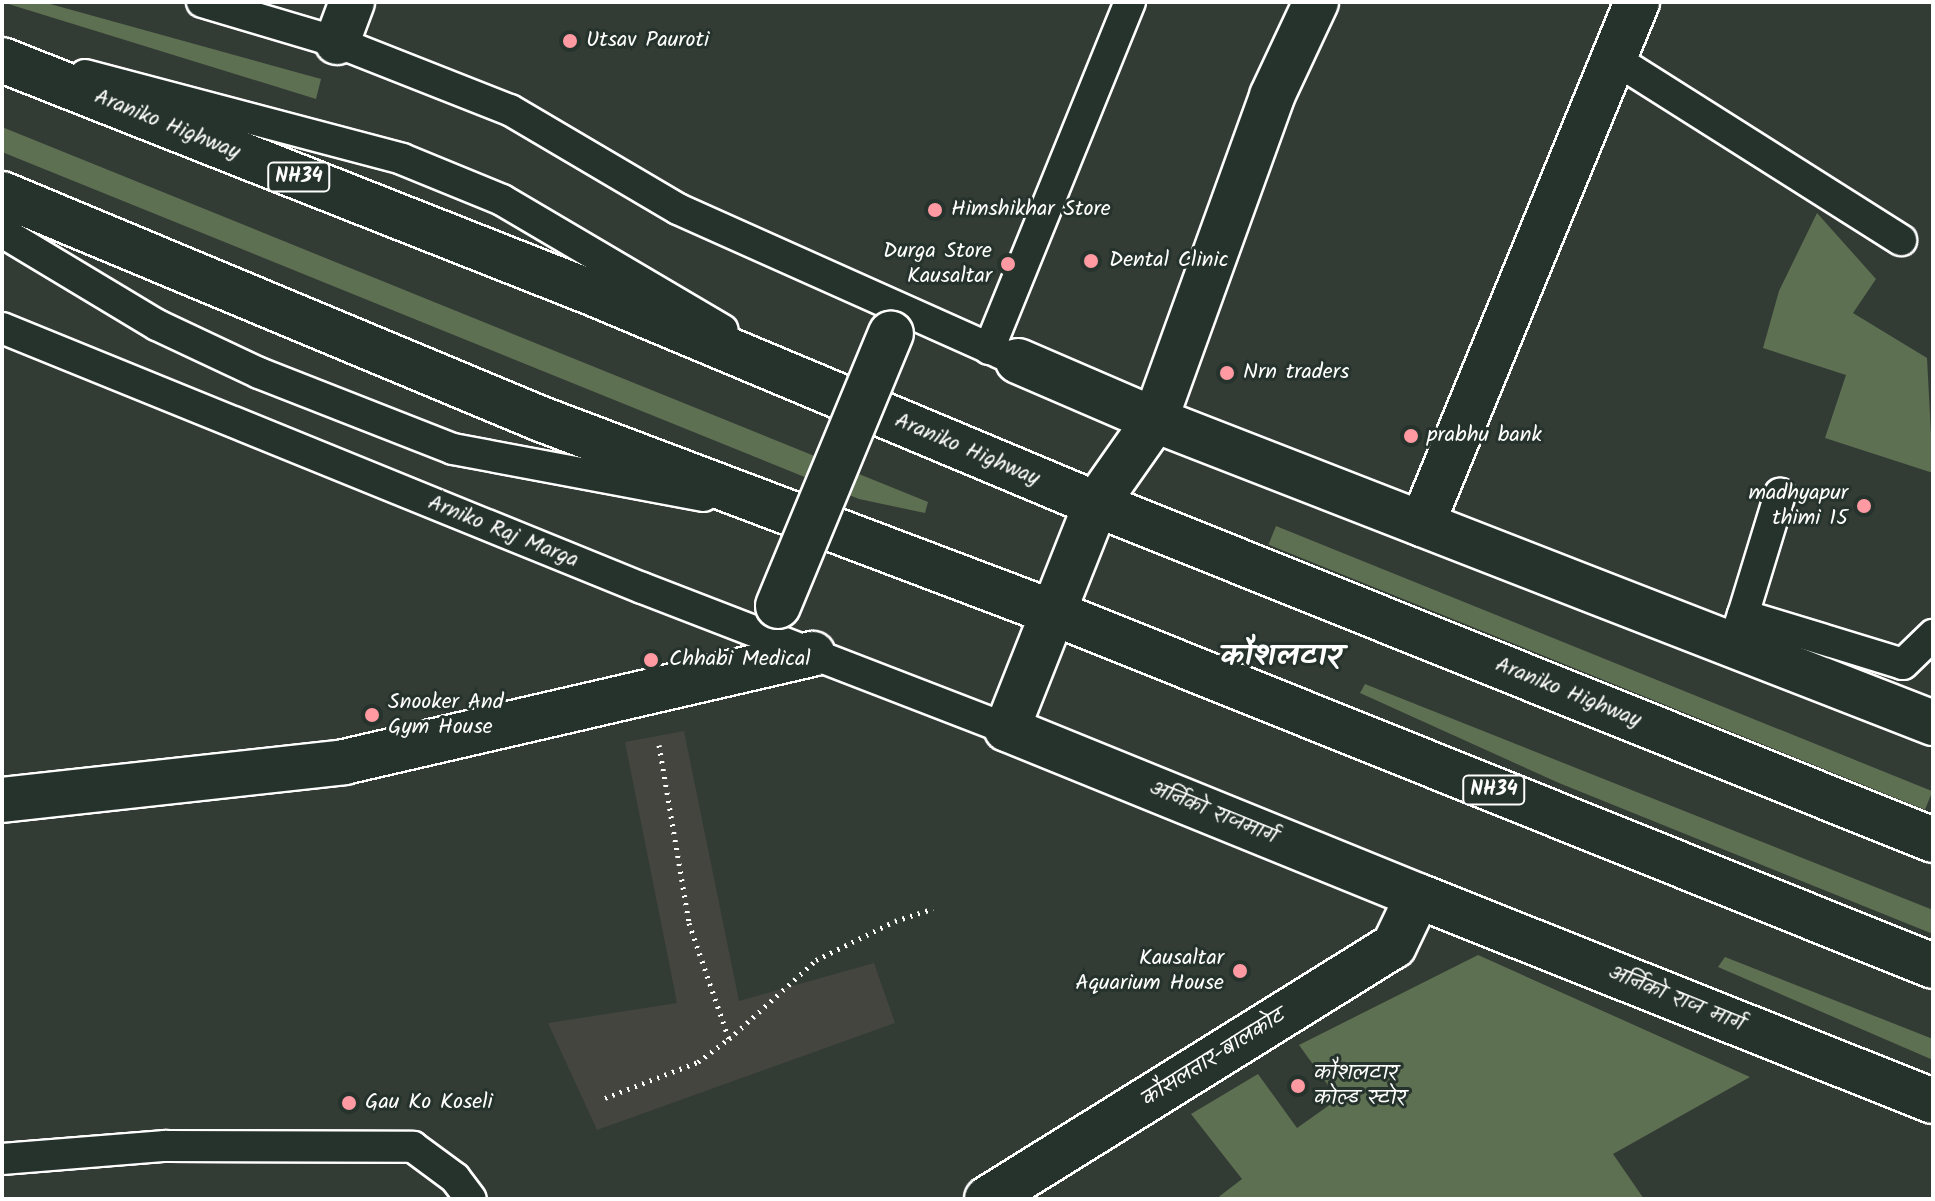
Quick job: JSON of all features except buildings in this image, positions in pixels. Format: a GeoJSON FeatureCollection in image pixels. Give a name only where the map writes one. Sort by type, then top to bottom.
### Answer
{"type":"FeatureCollection","features":[{"type":"Feature","properties":{"kind":"main road"},"geometry":{"type":"LineString","coordinates":[[1007,729],[1096,504],[1155,420],[1272,96],[1316,2]]}},
{"type":"Feature","properties":{"kind":"main road"},"geometry":{"type":"LineString","coordinates":[[1422,524],[1637,2]]}},
{"type":"Feature","properties":{"kind":"main road","name":"Araniko Highway"},"geometry":{"type":"LineString","coordinates":[[2,57],[595,294],[1096,504],[1933,840]]}},
{"type":"Feature","properties":{"kind":"main road","name":"NH34"},"geometry":{"type":"LineString","coordinates":[[2,194],[541,419],[1054,613],[1933,966]]}},
{"type":"Feature","properties":{"kind":"main road"},"geometry":{"type":"LineString","coordinates":[[778,606],[891,333]]}},
{"type":"Feature","properties":{"kind":"main road"},"geometry":{"type":"LineString","coordinates":[[1003,355],[1155,420],[1422,524],[1738,630],[1933,723]]}},
{"type":"Feature","properties":{"kind":"main road"},"geometry":{"type":"LineString","coordinates":[[2,800],[344,762],[813,654]]}},
{"type":"Feature","properties":{"kind":"main road","name":"अर्निको राजमार्ग"},"geometry":{"type":"LineString","coordinates":[[1007,729],[1418,896]]}},
{"type":"Feature","properties":{"kind":"main road","name":"अर्निको राज मार्ग"},"geometry":{"type":"LineString","coordinates":[[1418,896],[1933,1101]]}},
{"type":"Feature","properties":{"kind":"main road","name":"कौसलतार-बालकोट"},"geometry":{"type":"LineString","coordinates":[[987,1199],[1394,946],[1418,896]]}},
{"type":"Feature","properties":{"kind":"lane"},"geometry":{"type":"LineString","coordinates":[[202,2],[345,22],[510,110],[678,209],[1003,355],[1130,2]]}},
{"type":"Feature","properties":{"kind":"lane"},"geometry":{"type":"LineString","coordinates":[[1613,58],[1901,240]]}},
{"type":"Feature","properties":{"kind":"lane"},"geometry":{"type":"LineString","coordinates":[[2,232],[157,325],[259,373],[453,449],[777,508]]}},
{"type":"Feature","properties":{"kind":"lane","name":"Arniko Raj Marga"},"geometry":{"type":"LineString","coordinates":[[2,328],[1007,729]]}},
{"type":"Feature","properties":{"kind":"lane"},"geometry":{"type":"LineString","coordinates":[[1780,494],[1738,630],[1903,664],[1933,635]]}},
{"type":"Feature","properties":{"kind":"lane"},"geometry":{"type":"LineString","coordinates":[[2,1159],[165,1146],[413,1147],[455,1178],[471,1199]]}},
{"type":"Feature","properties":{"kind":"path"},"geometry":{"type":"LineString","coordinates":[[650,693],[689,923],[729,1039]]}},
{"type":"Feature","properties":{"kind":"path"},"geometry":{"type":"LineString","coordinates":[[605,1098],[698,1062],[729,1039],[816,960],[895,921],[933,909]]}},
{"type":"Feature","properties":{"kind":"shaded area"},"geometry":{"type":"Polygon","coordinates":[[[684,731],[739,1001],[874,963],[895,1023],[597,1130],[548,1023],[677,1003],[625,742],[684,731]]]}},
{"type":"Feature","properties":{"kind":"green space"},"geometry":{"type":"Polygon","coordinates":[[[2,2],[43,2],[321,79],[316,99],[2,2]]]}},
{"type":"Feature","properties":{"kind":"green space"},"geometry":{"type":"Polygon","coordinates":[[[2,127],[928,502],[925,513],[859,499],[2,152],[2,127]]]}},
{"type":"Feature","properties":{"kind":"green space"},"geometry":{"type":"Polygon","coordinates":[[[1817,213],[1876,279],[1853,313],[1927,358],[1933,473],[1825,438],[1846,375],[1763,348],[1779,291],[1817,213]]]}},
{"type":"Feature","properties":{"kind":"green space"},"geometry":{"type":"Polygon","coordinates":[[[1276,526],[1932,791],[1925,810],[1269,545],[1276,526]]]}},
{"type":"Feature","properties":{"kind":"green space"},"geometry":{"type":"Polygon","coordinates":[[[1365,684],[1933,910],[1933,934],[1559,783],[1360,693],[1365,684]]]}},
{"type":"Feature","properties":{"kind":"green space"},"geometry":{"type":"Polygon","coordinates":[[[1478,955],[1750,1077],[1613,1154],[1644,1199],[1216,1199],[1242,1179],[1191,1114],[1258,1074],[1297,1128],[1338,1099],[1299,1045],[1478,955]]]}},
{"type":"Feature","properties":{"kind":"green space"},"geometry":{"type":"Polygon","coordinates":[[[1725,957],[1933,1039],[1933,1060],[1718,967],[1725,957]]]}},
{"type":"Feature","properties":{"kind":"place","name":"Utsav Pauroti"},"geometry":{"type":"Point","coordinates":[570,41]}},
{"type":"Feature","properties":{"kind":"place","name":"Himshikhar Store"},"geometry":{"type":"Point","coordinates":[935,210]}},
{"type":"Feature","properties":{"kind":"place","name":"Dental Clinic"},"geometry":{"type":"Point","coordinates":[1091,261]}},
{"type":"Feature","properties":{"kind":"place","name":"Durga Store Kausaltar"},"geometry":{"type":"Point","coordinates":[1008,264]}},
{"type":"Feature","properties":{"kind":"place","name":"Nrn traders"},"geometry":{"type":"Point","coordinates":[1227,373]}},
{"type":"Feature","properties":{"kind":"place","name":"prabhu bank"},"geometry":{"type":"Point","coordinates":[1411,436]}},
{"type":"Feature","properties":{"kind":"place","name":"madhyapur thimi 15"},"geometry":{"type":"Point","coordinates":[1864,506]}},
{"type":"Feature","properties":{"kind":"place","name":"Chhabi Medical"},"geometry":{"type":"Point","coordinates":[651,660]}},
{"type":"Feature","properties":{"kind":"place","name":"Snooker And Gym House"},"geometry":{"type":"Point","coordinates":[372,715]}},
{"type":"Feature","properties":{"kind":"place","name":"Kausaltar Aquarium House"},"geometry":{"type":"Point","coordinates":[1240,971]}},
{"type":"Feature","properties":{"kind":"place","name":"कौशलटार कोल्ड स्टोर"},"geometry":{"type":"Point","coordinates":[1298,1086]}},
{"type":"Feature","properties":{"kind":"place","name":"Gau Ko Koseli"},"geometry":{"type":"Point","coordinates":[349,1103]}},
{"type":"Feature","properties":{"kind":"district","name":"कौशलटार"},"geometry":{"type":"Point","coordinates":[1281,657]}}]}
